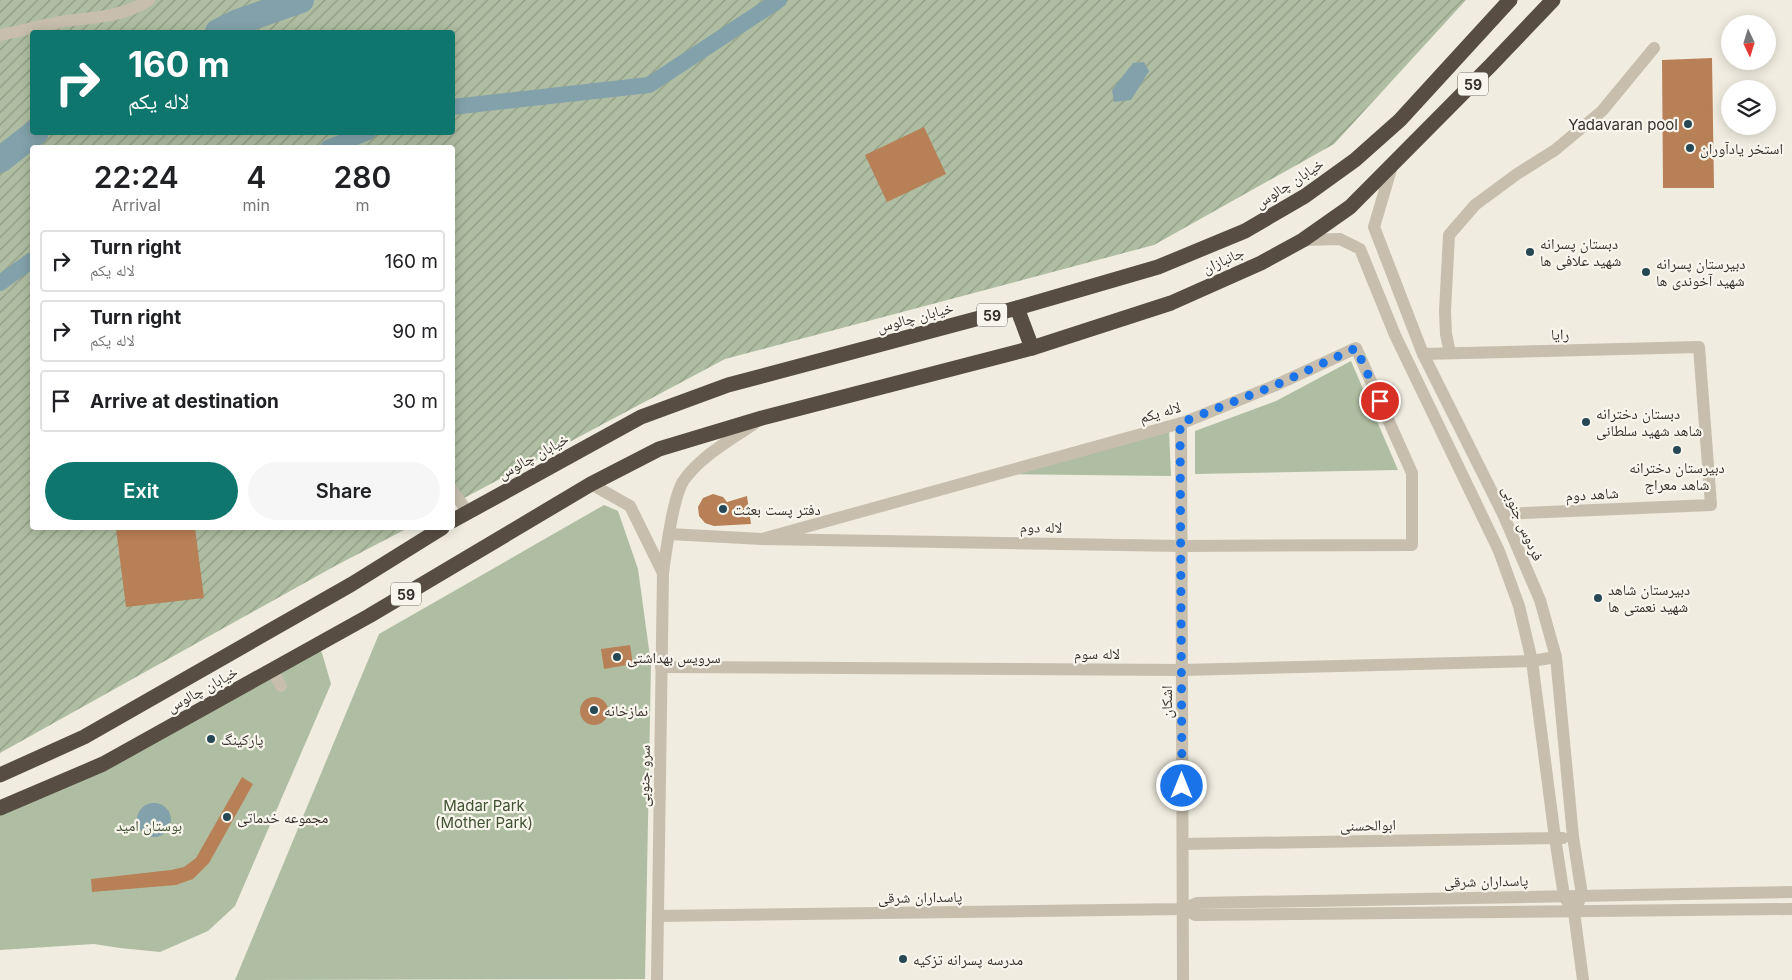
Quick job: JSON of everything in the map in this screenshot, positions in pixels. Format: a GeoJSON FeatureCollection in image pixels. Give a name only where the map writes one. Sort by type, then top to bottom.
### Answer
{"type":"FeatureCollection","features":[{"type":"Feature","properties":{"kind":"highway","name":"خیابان چالوس"},"geometry":{"type":"LineString","coordinates":[[455,519],[641,417],[728,385],[1017,308],[1158,267],[1245,231],[1305,196],[1355,160],[1400,120],[1510,0]]}},
{"type":"Feature","properties":{"kind":"highway","name":"جانبازان"},"geometry":{"type":"LineString","coordinates":[[821,403],[1032,348],[1171,302],[1261,263],[1303,240],[1350,207],[1553,0]]}},
{"type":"Feature","properties":{"kind":"highway"},"geometry":{"type":"LineString","coordinates":[[1017,308],[1032,348]]}},
{"type":"Feature","properties":{"kind":"highway","name":"خیابان چالوس"},"geometry":{"type":"LineString","coordinates":[[0,808],[103,764],[369,616],[591,484],[660,449],[762,418],[821,403]]}},
{"type":"Feature","properties":{"kind":"highway","name":"خیابان چالوس"},"geometry":{"type":"LineString","coordinates":[[0,775],[84,737],[352,584],[439,530]]}},
{"type":"Feature","properties":{"kind":"street"},"geometry":{"type":"LineString","coordinates":[[0,35],[62,22],[105,17],[138,8],[149,0]]}},
{"type":"Feature","properties":{"kind":"street"},"geometry":{"type":"LineString","coordinates":[[1450,353],[1446,334],[1445,312],[1449,235],[1475,205],[1517,174],[1555,150],[1602,111],[1654,48]]}},
{"type":"Feature","properties":{"kind":"street","name":"فردوس جنوبی"},"geometry":{"type":"LineString","coordinates":[[1392,166],[1374,227],[1423,354],[1503,514],[1540,600],[1556,657],[1573,837],[1582,895]]}},
{"type":"Feature","properties":{"kind":"street"},"geometry":{"type":"LineString","coordinates":[[1303,240],[1340,239],[1360,249],[1395,335],[1499,551],[1519,606],[1532,661],[1564,896],[1574,912],[1582,980]]}},
{"type":"Feature","properties":{"kind":"street","name":"رایا"},"geometry":{"type":"LineString","coordinates":[[1423,354],[1699,347],[1711,505]]}},
{"type":"Feature","properties":{"kind":"street","name":"لاله یکم"},"geometry":{"type":"LineString","coordinates":[[762,539],[1180,423],[1276,385],[1356,348],[1412,473],[1412,545]]}},
{"type":"Feature","properties":{"kind":"street","name":"سرو جنوبی"},"geometry":{"type":"LineString","coordinates":[[657,980],[663,573],[669,534],[683,481],[705,458],[762,418]]}},
{"type":"Feature","properties":{"kind":"street","name":"اشکان"},"geometry":{"type":"LineString","coordinates":[[1180,423],[1183,980]]}},
{"type":"Feature","properties":{"kind":"street"},"geometry":{"type":"LineString","coordinates":[[591,484],[630,506],[663,573]]}},
{"type":"Feature","properties":{"kind":"street"},"geometry":{"type":"LineString","coordinates":[[455,494],[468,511]]}},
{"type":"Feature","properties":{"kind":"street","name":"شاهد دوم"},"geometry":{"type":"LineString","coordinates":[[1503,514],[1711,505]]}},
{"type":"Feature","properties":{"kind":"street","name":"لاله دوم"},"geometry":{"type":"LineString","coordinates":[[669,534],[762,539],[1181,546],[1412,545]]}},
{"type":"Feature","properties":{"kind":"street","name":"لاله سوم"},"geometry":{"type":"LineString","coordinates":[[662,667],[1182,670],[1532,661],[1556,657]]}},
{"type":"Feature","properties":{"kind":"street"},"geometry":{"type":"LineString","coordinates":[[272,670],[281,686]]}},
{"type":"Feature","properties":{"kind":"street","name":"ابوالحسنی"},"geometry":{"type":"LineString","coordinates":[[1183,844],[1573,837]]}},
{"type":"Feature","properties":{"kind":"street","name":"پاسداران شرقی"},"geometry":{"type":"LineString","coordinates":[[1183,910],[1197,903],[1792,892]]}},
{"type":"Feature","properties":{"kind":"street"},"geometry":{"type":"LineString","coordinates":[[1574,912],[1582,895]]}},
{"type":"Feature","properties":{"kind":"street","name":"پاسداران شرقی"},"geometry":{"type":"LineString","coordinates":[[658,916],[1183,910],[1195,915],[1792,908]]}},
{"type":"Feature","properties":{"kind":"green space"},"geometry":{"type":"Polygon","coordinates":[[[0,0],[1466,0],[1334,144],[1154,245],[725,359],[455,503],[455,145],[30,145],[30,530],[404,530],[335,566],[0,753],[0,0]]]}},
{"type":"Feature","properties":{"kind":"green space"},"geometry":{"type":"Polygon","coordinates":[[[1351,361],[1398,470],[1195,474],[1195,431],[1276,401],[1351,361]]]}},
{"type":"Feature","properties":{"kind":"green space"},"geometry":{"type":"Polygon","coordinates":[[[1169,430],[1171,476],[998,474],[1169,430]]]}},
{"type":"Feature","properties":{"kind":"green space","name":"Madar Park (Mother Park)"},"geometry":{"type":"Polygon","coordinates":[[[604,505],[618,511],[638,569],[651,664],[645,979],[235,980],[379,634],[604,505]]]}},
{"type":"Feature","properties":{"kind":"green space","name":"بوستان امید"},"geometry":{"type":"Polygon","coordinates":[[[317,645],[322,653],[331,684],[235,906],[208,931],[160,952],[94,944],[0,950],[0,808],[103,764],[317,645]]]}},
{"type":"Feature","properties":{"kind":"water"},"geometry":{"type":"Polygon","coordinates":[[[1144,62],[1149,71],[1131,100],[1114,102],[1112,90],[1133,63],[1144,62]]]}},
{"type":"Feature","properties":{"kind":"water"},"geometry":{"type":"Polygon","coordinates":[[[154,803],[161,804],[166,808],[170,813],[170,827],[166,832],[161,836],[154,837],[147,836],[142,832],[138,827],[137,820],[138,813],[142,808],[147,804],[154,803]]]}},
{"type":"Feature","properties":{"kind":"building","name":"Yadavaran pool"},"geometry":{"type":"Polygon","coordinates":[[[1712,58],[1714,188],[1663,188],[1662,60],[1712,58]]]}},
{"type":"Feature","properties":{"kind":"building"},"geometry":{"type":"Polygon","coordinates":[[[924,127],[946,174],[887,202],[865,155],[924,127]]]}},
{"type":"Feature","properties":{"kind":"building","name":"دفتر پست بعثت"},"geometry":{"type":"Polygon","coordinates":[[[713,494],[723,497],[727,502],[747,496],[751,524],[714,526],[705,523],[699,516],[698,507],[703,498],[713,494]]]}},
{"type":"Feature","properties":{"kind":"building"},"geometry":{"type":"Polygon","coordinates":[[[116,530],[195,530],[204,598],[126,607],[116,530]]]}},
{"type":"Feature","properties":{"kind":"building","name":"سرویس بهداشتی"},"geometry":{"type":"Polygon","coordinates":[[[630,645],[633,664],[604,669],[601,649],[630,645]]]}},
{"type":"Feature","properties":{"kind":"building","name":"نمازخانه"},"geometry":{"type":"Polygon","coordinates":[[[594,697],[604,701],[608,711],[604,721],[594,725],[584,721],[580,711],[584,701],[594,697]]]}},
{"type":"Feature","properties":{"kind":"building","name":"مجموعه خدماتی"},"geometry":{"type":"Polygon","coordinates":[[[242,777],[253,784],[209,863],[193,879],[176,885],[92,892],[91,879],[171,870],[184,867],[196,858],[242,777]]]}},
{"type":"Feature","properties":{"kind":"waterway"},"geometry":{"type":"LineString","coordinates":[[222,30],[238,22],[301,0]]}},
{"type":"Feature","properties":{"kind":"waterway"},"geometry":{"type":"LineString","coordinates":[[455,107],[649,85],[779,0]]}},
{"type":"Feature","properties":{"kind":"waterway"},"geometry":{"type":"LineString","coordinates":[[0,160],[32,135]]}},
{"type":"Feature","properties":{"kind":"waterway"},"geometry":{"type":"LineString","coordinates":[[336,145],[360,135]]}},
{"type":"Feature","properties":{"kind":"waterway"},"geometry":{"type":"LineString","coordinates":[[0,283],[30,261]]}},
{"type":"Feature","properties":{"kind":"place","name":"Yadavaran pool"},"geometry":{"type":"Point","coordinates":[1688,124]}},
{"type":"Feature","properties":{"kind":"place","name":"استخر یادآوران"},"geometry":{"type":"Point","coordinates":[1690,148]}},
{"type":"Feature","properties":{"kind":"place","name":"دبستان پسرانه شهید علافی ها"},"geometry":{"type":"Point","coordinates":[1530,252]}},
{"type":"Feature","properties":{"kind":"place","name":"دبیرستان پسرانه شهید آخوندی ها"},"geometry":{"type":"Point","coordinates":[1646,272]}},
{"type":"Feature","properties":{"kind":"place","name":"دبستان دخترانه شاهد شهید سلطانی"},"geometry":{"type":"Point","coordinates":[1586,422]}},
{"type":"Feature","properties":{"kind":"place","name":"دبیرستان دخترانه شاهد معراج"},"geometry":{"type":"Point","coordinates":[1677,450]}},
{"type":"Feature","properties":{"kind":"place","name":"دفتر پست بعثت"},"geometry":{"type":"Point","coordinates":[723,509]}},
{"type":"Feature","properties":{"kind":"place","name":"دبیرستان شاهد شهید نعمتی ها"},"geometry":{"type":"Point","coordinates":[1598,598]}},
{"type":"Feature","properties":{"kind":"place","name":"سرویس بهداشتی"},"geometry":{"type":"Point","coordinates":[617,657]}},
{"type":"Feature","properties":{"kind":"place","name":"نمازخانه"},"geometry":{"type":"Point","coordinates":[594,710]}},
{"type":"Feature","properties":{"kind":"place","name":"پارکینگ"},"geometry":{"type":"Point","coordinates":[211,739]}},
{"type":"Feature","properties":{"kind":"place","name":"مجموعه خدماتی"},"geometry":{"type":"Point","coordinates":[227,817]}},
{"type":"Feature","properties":{"kind":"place","name":"مدرسه پسرانه تزکیه"},"geometry":{"type":"Point","coordinates":[903,959]}},
{"type":"Feature","properties":{"kind":"route"},"geometry":{"type":"LineString","coordinates":[[1182,786],[1180,423],[1276,385],[1356,348],[1380,401]]}}]}
